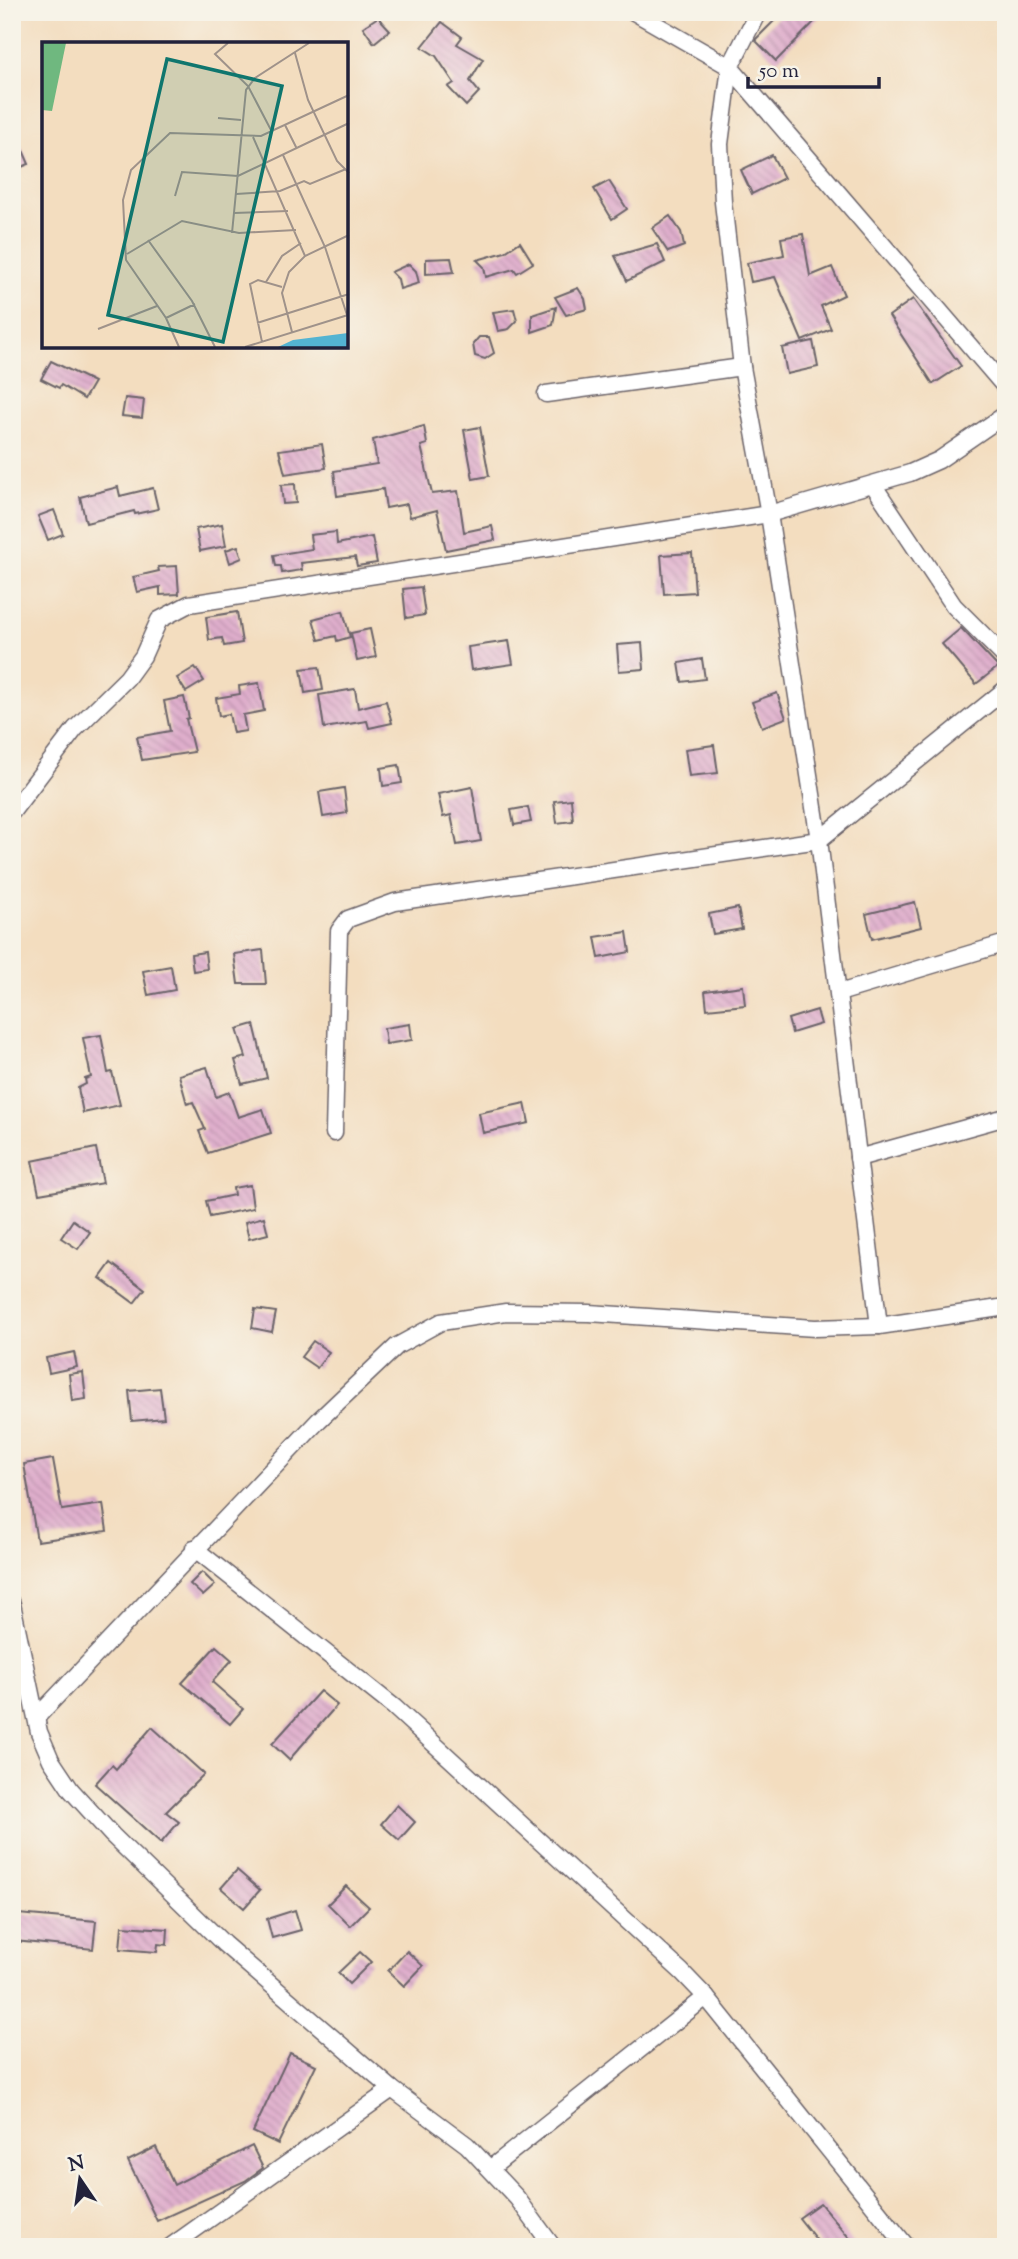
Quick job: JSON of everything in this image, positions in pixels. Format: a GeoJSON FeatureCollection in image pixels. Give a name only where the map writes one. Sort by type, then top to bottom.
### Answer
{"type":"FeatureCollection","features":[{"type":"Feature","properties":{"kind":"street"},"geometry":{"type":"LineString","coordinates":[[634,12],[730,67],[1006,388]]}},
{"type":"Feature","properties":{"kind":"street"},"geometry":{"type":"LineString","coordinates":[[758,12],[730,67],[720,144],[742,367],[769,514],[819,840],[879,1326]]}},
{"type":"Feature","properties":{"kind":"street"},"geometry":{"type":"LineString","coordinates":[[546,394],[742,367]]}},
{"type":"Feature","properties":{"kind":"street"},"geometry":{"type":"LineString","coordinates":[[12,812],[75,730],[127,678],[143,656],[159,620],[189,604],[769,514],[874,486],[939,460],[1006,414]]}},
{"type":"Feature","properties":{"kind":"street"},"geometry":{"type":"LineString","coordinates":[[874,486],[954,606],[1006,658]]}},
{"type":"Feature","properties":{"kind":"street"},"geometry":{"type":"LineString","coordinates":[[334,1133],[339,931],[348,919],[368,909],[408,899],[819,840],[1006,689]]}},
{"type":"Feature","properties":{"kind":"street"},"geometry":{"type":"LineString","coordinates":[[839,992],[1006,943]]}},
{"type":"Feature","properties":{"kind":"street"},"geometry":{"type":"LineString","coordinates":[[858,1158],[1006,1117]]}},
{"type":"Feature","properties":{"kind":"street"},"geometry":{"type":"LineString","coordinates":[[37,1717],[194,1548],[319,1420],[397,1346],[441,1322],[506,1312],[589,1313],[815,1328],[879,1326],[1006,1307]]}},
{"type":"Feature","properties":{"kind":"street"},"geometry":{"type":"LineString","coordinates":[[194,1548],[394,1707],[706,1997],[906,2247]]}},
{"type":"Feature","properties":{"kind":"street"},"geometry":{"type":"LineString","coordinates":[[12,1605],[37,1717],[51,1760],[71,1790],[112,1835],[223,1944],[392,2089],[430,2116],[491,2168],[553,2247]]}},
{"type":"Feature","properties":{"kind":"street"},"geometry":{"type":"LineString","coordinates":[[491,2168],[706,1997]]}},
{"type":"Feature","properties":{"kind":"street"},"geometry":{"type":"LineString","coordinates":[[170,2247],[392,2089]]}},
{"type":"Feature","properties":{"kind":"building"},"geometry":{"type":"Polygon","coordinates":[[[783,12],[824,12],[776,61],[755,40],[783,12]]]}},
{"type":"Feature","properties":{"kind":"building"},"geometry":{"type":"Polygon","coordinates":[[[378,17],[390,30],[374,43],[363,27],[378,17]]]}},
{"type":"Feature","properties":{"kind":"building"},"geometry":{"type":"Polygon","coordinates":[[[442,22],[462,37],[457,44],[483,59],[470,81],[479,92],[466,106],[448,87],[454,83],[436,56],[422,47],[442,22]]]}},
{"type":"Feature","properties":{"kind":"building"},"geometry":{"type":"Polygon","coordinates":[[[12,125],[29,164],[12,171],[12,125]]]}},
{"type":"Feature","properties":{"kind":"building"},"geometry":{"type":"Polygon","coordinates":[[[772,155],[784,178],[752,194],[741,170],[772,155]]]}},
{"type":"Feature","properties":{"kind":"building"},"geometry":{"type":"Polygon","coordinates":[[[609,181],[627,209],[612,219],[594,189],[609,181]]]}},
{"type":"Feature","properties":{"kind":"building"},"geometry":{"type":"Polygon","coordinates":[[[670,216],[681,232],[684,246],[668,252],[652,228],[670,216]]]}},
{"type":"Feature","properties":{"kind":"building"},"geometry":{"type":"Polygon","coordinates":[[[803,234],[810,276],[832,267],[844,295],[821,306],[831,329],[802,341],[775,277],[751,282],[747,263],[784,255],[781,238],[803,234]]]}},
{"type":"Feature","properties":{"kind":"building"},"geometry":{"type":"Polygon","coordinates":[[[520,242],[533,263],[517,273],[514,269],[486,277],[484,267],[477,260],[505,252],[520,242]]]}},
{"type":"Feature","properties":{"kind":"building"},"geometry":{"type":"Polygon","coordinates":[[[657,244],[665,262],[627,281],[615,256],[657,244]]]}},
{"type":"Feature","properties":{"kind":"building"},"geometry":{"type":"Polygon","coordinates":[[[451,258],[454,272],[426,274],[426,259],[451,258]]]}},
{"type":"Feature","properties":{"kind":"building"},"geometry":{"type":"Polygon","coordinates":[[[409,264],[416,271],[419,283],[400,289],[398,279],[391,272],[409,264]]]}},
{"type":"Feature","properties":{"kind":"building"},"geometry":{"type":"Polygon","coordinates":[[[578,288],[585,299],[587,309],[566,315],[555,297],[578,288]]]}},
{"type":"Feature","properties":{"kind":"building"},"geometry":{"type":"Polygon","coordinates":[[[913,299],[961,366],[933,384],[889,316],[913,299]]]}},
{"type":"Feature","properties":{"kind":"building"},"geometry":{"type":"Polygon","coordinates":[[[556,307],[553,325],[532,332],[532,315],[556,307]]]}},
{"type":"Feature","properties":{"kind":"building"},"geometry":{"type":"Polygon","coordinates":[[[514,309],[517,321],[509,329],[498,331],[493,312],[514,309]]]}},
{"type":"Feature","properties":{"kind":"building"},"geometry":{"type":"Polygon","coordinates":[[[479,337],[489,337],[494,353],[485,359],[475,356],[473,344],[479,337]]]}},
{"type":"Feature","properties":{"kind":"building"},"geometry":{"type":"Polygon","coordinates":[[[813,341],[818,367],[787,374],[782,348],[813,341]]]}},
{"type":"Feature","properties":{"kind":"building"},"geometry":{"type":"Polygon","coordinates":[[[51,361],[94,382],[84,399],[61,385],[59,388],[41,379],[51,361]]]}},
{"type":"Feature","properties":{"kind":"building"},"geometry":{"type":"Polygon","coordinates":[[[125,398],[144,400],[142,418],[122,416],[125,398]]]}},
{"type":"Feature","properties":{"kind":"building"},"geometry":{"type":"Polygon","coordinates":[[[424,426],[427,444],[421,446],[432,494],[458,491],[464,532],[492,526],[495,540],[446,550],[437,510],[410,517],[407,504],[386,508],[383,489],[337,496],[334,471],[377,464],[373,440],[424,426]]]}},
{"type":"Feature","properties":{"kind":"building"},"geometry":{"type":"Polygon","coordinates":[[[480,427],[489,476],[473,479],[464,430],[480,427]]]}},
{"type":"Feature","properties":{"kind":"building"},"geometry":{"type":"Polygon","coordinates":[[[322,444],[326,468],[285,474],[279,450],[322,444]]]}},
{"type":"Feature","properties":{"kind":"building"},"geometry":{"type":"Polygon","coordinates":[[[295,484],[296,503],[283,504],[281,485],[295,484]]]}},
{"type":"Feature","properties":{"kind":"building"},"geometry":{"type":"Polygon","coordinates":[[[118,487],[120,496],[153,488],[158,509],[135,514],[134,511],[86,523],[80,497],[118,487]]]}},
{"type":"Feature","properties":{"kind":"building"},"geometry":{"type":"Polygon","coordinates":[[[54,510],[63,534],[48,540],[38,516],[54,510]]]}},
{"type":"Feature","properties":{"kind":"building"},"geometry":{"type":"Polygon","coordinates":[[[222,524],[226,546],[200,551],[196,529],[222,524]]]}},
{"type":"Feature","properties":{"kind":"building"},"geometry":{"type":"Polygon","coordinates":[[[336,532],[337,544],[372,537],[377,563],[357,566],[355,557],[301,563],[302,570],[282,573],[281,566],[276,566],[274,555],[312,549],[310,535],[336,532]]]}},
{"type":"Feature","properties":{"kind":"building"},"geometry":{"type":"Polygon","coordinates":[[[238,546],[242,558],[230,563],[226,550],[238,546]]]}},
{"type":"Feature","properties":{"kind":"building"},"geometry":{"type":"Polygon","coordinates":[[[692,553],[695,592],[664,594],[661,555],[692,553]]]}},
{"type":"Feature","properties":{"kind":"building"},"geometry":{"type":"Polygon","coordinates":[[[177,566],[179,594],[160,595],[160,587],[137,592],[133,577],[159,571],[158,567],[177,566]]]}},
{"type":"Feature","properties":{"kind":"building"},"geometry":{"type":"Polygon","coordinates":[[[421,587],[425,615],[406,618],[403,589],[421,587]]]}},
{"type":"Feature","properties":{"kind":"building"},"geometry":{"type":"Polygon","coordinates":[[[343,611],[350,637],[337,641],[336,636],[319,640],[313,619],[343,611]]]}},
{"type":"Feature","properties":{"kind":"building"},"geometry":{"type":"Polygon","coordinates":[[[237,612],[242,643],[224,646],[222,638],[209,640],[206,617],[237,612]]]}},
{"type":"Feature","properties":{"kind":"building"},"geometry":{"type":"Polygon","coordinates":[[[961,628],[998,667],[976,684],[942,644],[961,628]]]}},
{"type":"Feature","properties":{"kind":"building"},"geometry":{"type":"Polygon","coordinates":[[[370,629],[376,657],[357,661],[351,633],[370,629]]]}},
{"type":"Feature","properties":{"kind":"building"},"geometry":{"type":"Polygon","coordinates":[[[509,641],[513,664],[471,670],[468,647],[509,641]]]}},
{"type":"Feature","properties":{"kind":"building"},"geometry":{"type":"Polygon","coordinates":[[[642,643],[644,669],[619,671],[617,645],[642,643]]]}},
{"type":"Feature","properties":{"kind":"building"},"geometry":{"type":"Polygon","coordinates":[[[702,659],[705,679],[682,682],[679,663],[702,659]]]}},
{"type":"Feature","properties":{"kind":"building"},"geometry":{"type":"Polygon","coordinates":[[[195,667],[204,681],[186,692],[177,678],[195,667]]]}},
{"type":"Feature","properties":{"kind":"building"},"geometry":{"type":"Polygon","coordinates":[[[319,667],[323,690],[305,693],[301,669],[319,667]]]}},
{"type":"Feature","properties":{"kind":"building"},"geometry":{"type":"Polygon","coordinates":[[[259,683],[264,711],[243,715],[246,731],[233,733],[229,714],[219,716],[216,698],[240,694],[239,686],[259,683]]]}},
{"type":"Feature","properties":{"kind":"building"},"geometry":{"type":"Polygon","coordinates":[[[355,689],[358,708],[386,701],[392,723],[369,728],[367,721],[324,728],[319,695],[355,689]]]}},
{"type":"Feature","properties":{"kind":"building"},"geometry":{"type":"Polygon","coordinates":[[[777,693],[786,718],[762,727],[752,702],[777,693]]]}},
{"type":"Feature","properties":{"kind":"building"},"geometry":{"type":"Polygon","coordinates":[[[184,697],[194,752],[142,760],[137,737],[170,731],[164,701],[184,697]]]}},
{"type":"Feature","properties":{"kind":"building"},"geometry":{"type":"Polygon","coordinates":[[[714,745],[718,773],[689,776],[685,749],[714,745]]]}},
{"type":"Feature","properties":{"kind":"building"},"geometry":{"type":"Polygon","coordinates":[[[399,765],[402,783],[383,786],[381,768],[399,765]]]}},
{"type":"Feature","properties":{"kind":"building"},"geometry":{"type":"Polygon","coordinates":[[[472,787],[481,841],[457,845],[451,815],[443,817],[438,794],[472,787]]]}},
{"type":"Feature","properties":{"kind":"building"},"geometry":{"type":"Polygon","coordinates":[[[344,788],[347,813],[323,817],[319,792],[344,788]]]}},
{"type":"Feature","properties":{"kind":"building"},"geometry":{"type":"Polygon","coordinates":[[[571,799],[573,821],[557,823],[554,801],[571,799]]]}},
{"type":"Feature","properties":{"kind":"building"},"geometry":{"type":"Polygon","coordinates":[[[528,807],[531,822],[514,825],[511,810],[528,807]]]}},
{"type":"Feature","properties":{"kind":"building"},"geometry":{"type":"Polygon","coordinates":[[[915,902],[921,927],[872,939],[866,914],[915,902]]]}},
{"type":"Feature","properties":{"kind":"building"},"geometry":{"type":"Polygon","coordinates":[[[738,908],[742,929],[713,934],[709,914],[738,908]]]}},
{"type":"Feature","properties":{"kind":"building"},"geometry":{"type":"Polygon","coordinates":[[[627,932],[630,952],[599,958],[595,937],[627,932]]]}},
{"type":"Feature","properties":{"kind":"building"},"geometry":{"type":"Polygon","coordinates":[[[263,950],[266,984],[238,984],[234,954],[263,950]]]}},
{"type":"Feature","properties":{"kind":"building"},"geometry":{"type":"Polygon","coordinates":[[[205,952],[207,969],[193,971],[191,954],[205,952]]]}},
{"type":"Feature","properties":{"kind":"building"},"geometry":{"type":"Polygon","coordinates":[[[171,966],[175,990],[148,995],[143,971],[171,966]]]}},
{"type":"Feature","properties":{"kind":"building"},"geometry":{"type":"Polygon","coordinates":[[[743,986],[745,1005],[707,1009],[705,991],[743,986]]]}},
{"type":"Feature","properties":{"kind":"building"},"geometry":{"type":"Polygon","coordinates":[[[817,1010],[821,1024],[792,1033],[788,1019],[817,1010]]]}},
{"type":"Feature","properties":{"kind":"building"},"geometry":{"type":"Polygon","coordinates":[[[254,1024],[267,1078],[242,1084],[235,1060],[246,1057],[237,1029],[254,1024]]]}},
{"type":"Feature","properties":{"kind":"building"},"geometry":{"type":"Polygon","coordinates":[[[410,1024],[412,1040],[386,1044],[384,1028],[410,1024]]]}},
{"type":"Feature","properties":{"kind":"building"},"geometry":{"type":"Polygon","coordinates":[[[101,1035],[108,1073],[112,1072],[120,1105],[83,1113],[78,1088],[86,1084],[85,1079],[91,1077],[83,1038],[101,1035]]]}},
{"type":"Feature","properties":{"kind":"building"},"geometry":{"type":"Polygon","coordinates":[[[207,1067],[216,1097],[229,1092],[238,1117],[263,1109],[271,1133],[208,1153],[199,1131],[205,1129],[193,1102],[187,1104],[179,1075],[207,1067]]]}},
{"type":"Feature","properties":{"kind":"building"},"geometry":{"type":"Polygon","coordinates":[[[525,1103],[529,1123],[483,1133],[479,1113],[525,1103]]]}},
{"type":"Feature","properties":{"kind":"building"},"geometry":{"type":"Polygon","coordinates":[[[96,1148],[103,1183],[39,1194],[32,1161],[96,1148]]]}},
{"type":"Feature","properties":{"kind":"building"},"geometry":{"type":"Polygon","coordinates":[[[250,1185],[253,1208],[210,1217],[206,1201],[234,1195],[233,1188],[250,1185]]]}},
{"type":"Feature","properties":{"kind":"building"},"geometry":{"type":"Polygon","coordinates":[[[264,1217],[268,1234],[249,1239],[245,1222],[264,1217]]]}},
{"type":"Feature","properties":{"kind":"building"},"geometry":{"type":"Polygon","coordinates":[[[73,1220],[90,1232],[78,1249],[61,1238],[73,1220]]]}},
{"type":"Feature","properties":{"kind":"building"},"geometry":{"type":"Polygon","coordinates":[[[111,1263],[145,1289],[134,1303],[100,1278],[111,1263]]]}},
{"type":"Feature","properties":{"kind":"building"},"geometry":{"type":"Polygon","coordinates":[[[255,1309],[276,1312],[272,1332],[252,1328],[255,1309]]]}},
{"type":"Feature","properties":{"kind":"building"},"geometry":{"type":"Polygon","coordinates":[[[313,1341],[329,1352],[317,1368],[301,1357],[313,1341]]]}},
{"type":"Feature","properties":{"kind":"building"},"geometry":{"type":"Polygon","coordinates":[[[74,1352],[77,1367],[49,1373],[46,1358],[74,1352]]]}},
{"type":"Feature","properties":{"kind":"building"},"geometry":{"type":"Polygon","coordinates":[[[83,1372],[86,1399],[72,1401],[69,1374],[83,1372]]]}},
{"type":"Feature","properties":{"kind":"building"},"geometry":{"type":"Polygon","coordinates":[[[160,1388],[164,1418],[132,1421],[129,1391],[160,1388]]]}},
{"type":"Feature","properties":{"kind":"building"},"geometry":{"type":"Polygon","coordinates":[[[53,1459],[62,1510],[103,1504],[107,1531],[37,1541],[24,1464],[53,1459]]]}},
{"type":"Feature","properties":{"kind":"building"},"geometry":{"type":"Polygon","coordinates":[[[202,1572],[215,1585],[203,1596],[190,1584],[202,1572]]]}},
{"type":"Feature","properties":{"kind":"building"},"geometry":{"type":"Polygon","coordinates":[[[216,1646],[232,1660],[212,1682],[243,1709],[230,1724],[182,1683],[216,1646]]]}},
{"type":"Feature","properties":{"kind":"building"},"geometry":{"type":"Polygon","coordinates":[[[320,1691],[337,1705],[289,1760],[272,1744],[320,1691]]]}},
{"type":"Feature","properties":{"kind":"building"},"geometry":{"type":"Polygon","coordinates":[[[152,1727],[204,1774],[166,1812],[179,1822],[161,1843],[95,1784],[112,1765],[116,1769],[152,1727]]]}},
{"type":"Feature","properties":{"kind":"building"},"geometry":{"type":"Polygon","coordinates":[[[397,1805],[415,1822],[399,1840],[381,1824],[397,1805]]]}},
{"type":"Feature","properties":{"kind":"building"},"geometry":{"type":"Polygon","coordinates":[[[237,1870],[260,1890],[244,1908],[221,1888],[237,1870]]]}},
{"type":"Feature","properties":{"kind":"building"},"geometry":{"type":"Polygon","coordinates":[[[346,1886],[369,1907],[350,1926],[328,1904],[346,1886]]]}},
{"type":"Feature","properties":{"kind":"building"},"geometry":{"type":"Polygon","coordinates":[[[295,1910],[301,1930],[272,1938],[267,1919],[295,1910]]]}},
{"type":"Feature","properties":{"kind":"building"},"geometry":{"type":"Polygon","coordinates":[[[18,1914],[96,1921],[93,1949],[15,1941],[18,1914]]]}},
{"type":"Feature","properties":{"kind":"building"},"geometry":{"type":"Polygon","coordinates":[[[122,1926],[168,1929],[167,1945],[158,1944],[157,1952],[120,1949],[122,1926]]]}},
{"type":"Feature","properties":{"kind":"building"},"geometry":{"type":"Polygon","coordinates":[[[407,1951],[423,1966],[404,1986],[388,1971],[407,1951]]]}},
{"type":"Feature","properties":{"kind":"building"},"geometry":{"type":"Polygon","coordinates":[[[360,1952],[371,1962],[349,1984],[338,1973],[360,1952]]]}},
{"type":"Feature","properties":{"kind":"building"},"geometry":{"type":"Polygon","coordinates":[[[290,2053],[316,2065],[278,2144],[253,2132],[290,2053]]]}},
{"type":"Feature","properties":{"kind":"building"},"geometry":{"type":"Polygon","coordinates":[[[252,2146],[263,2168],[245,2181],[157,2221],[128,2161],[156,2147],[174,2185],[252,2146]]]}},
{"type":"Feature","properties":{"kind":"building"},"geometry":{"type":"Polygon","coordinates":[[[820,2203],[857,2247],[822,2247],[799,2218],[820,2203]]]}}]}
